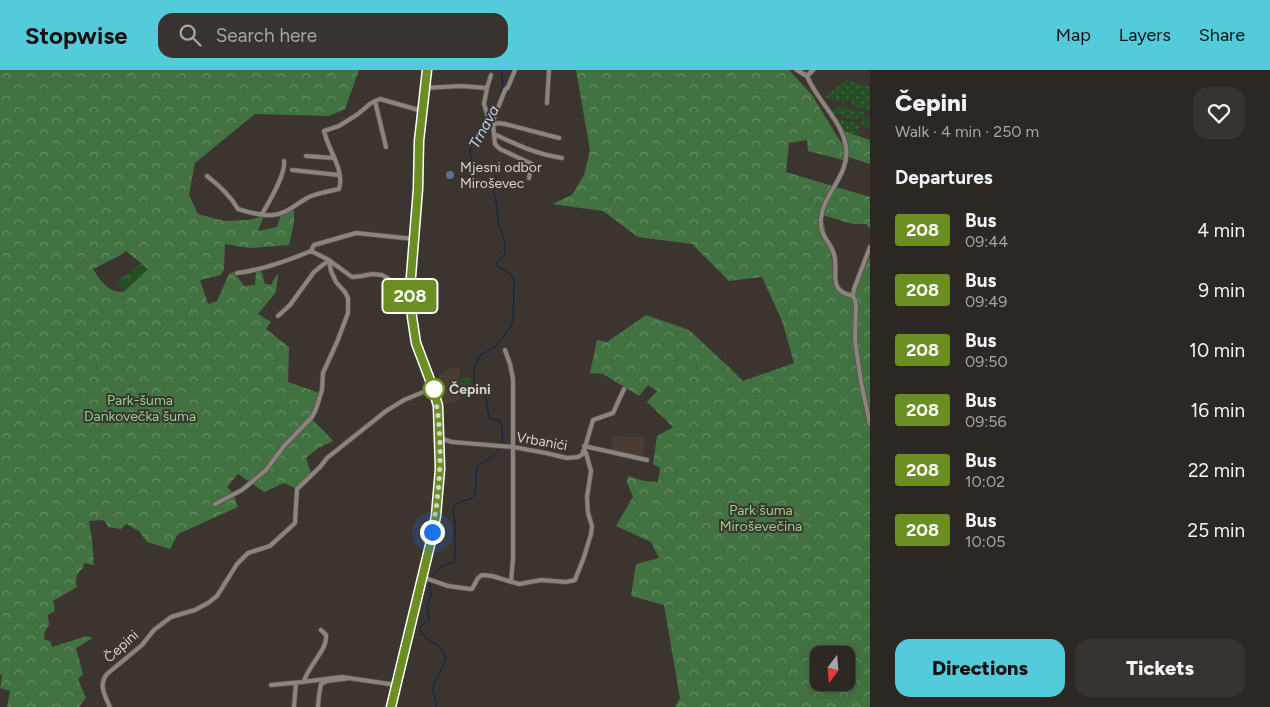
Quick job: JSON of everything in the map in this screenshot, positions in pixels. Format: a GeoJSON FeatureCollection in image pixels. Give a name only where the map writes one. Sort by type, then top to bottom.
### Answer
{"type":"FeatureCollection","features":[{"type":"Feature","properties":{"kind":"main road"},"geometry":{"type":"LineString","coordinates":[[391,707],[436,516],[440,469],[438,406],[416,343],[410,289],[418,189],[419,141],[427,70]]}},
{"type":"Feature","properties":{"kind":"street"},"geometry":{"type":"LineString","coordinates":[[491,122],[515,70]]}},
{"type":"Feature","properties":{"kind":"street"},"geometry":{"type":"LineString","coordinates":[[547,104],[550,70]]}},
{"type":"Feature","properties":{"kind":"street"},"geometry":{"type":"LineString","coordinates":[[797,70],[807,76],[840,130],[846,144],[842,174],[826,201],[821,223],[822,234],[832,248],[835,258],[834,278],[836,285],[843,293],[853,296]]}},
{"type":"Feature","properties":{"kind":"street"},"geometry":{"type":"LineString","coordinates":[[807,76],[812,70]]}},
{"type":"Feature","properties":{"kind":"street"},"geometry":{"type":"LineString","coordinates":[[491,75],[484,104],[491,122],[495,144],[500,150],[532,164]]}},
{"type":"Feature","properties":{"kind":"street"},"geometry":{"type":"LineString","coordinates":[[425,88],[461,86],[487,88]]}},
{"type":"Feature","properties":{"kind":"street"},"geometry":{"type":"LineString","coordinates":[[207,176],[231,197],[238,209],[256,214],[274,215],[282,213],[308,198],[339,190],[341,182],[324,131],[339,126],[371,103],[380,99],[422,111]]}},
{"type":"Feature","properties":{"kind":"street"},"geometry":{"type":"LineString","coordinates":[[375,102],[386,147]]}},
{"type":"Feature","properties":{"kind":"street"},"geometry":{"type":"LineString","coordinates":[[491,122],[559,138]]}},
{"type":"Feature","properties":{"kind":"street"},"geometry":{"type":"LineString","coordinates":[[494,134],[535,153],[562,158]]}},
{"type":"Feature","properties":{"kind":"street"},"geometry":{"type":"LineString","coordinates":[[529,178],[535,153]]}},
{"type":"Feature","properties":{"kind":"street"},"geometry":{"type":"LineString","coordinates":[[306,156],[334,158]]}},
{"type":"Feature","properties":{"kind":"street"},"geometry":{"type":"LineString","coordinates":[[262,214],[285,167],[284,161]]}},
{"type":"Feature","properties":{"kind":"street"},"geometry":{"type":"LineString","coordinates":[[292,170],[339,175]]}},
{"type":"Feature","properties":{"kind":"street"},"geometry":{"type":"LineString","coordinates":[[237,273],[265,268],[311,251],[314,245],[350,234],[414,239]]}},
{"type":"Feature","properties":{"kind":"street"},"geometry":{"type":"LineString","coordinates":[[870,247],[853,296],[856,306],[855,340],[870,424]]}},
{"type":"Feature","properties":{"kind":"street"},"geometry":{"type":"LineString","coordinates":[[311,251],[329,260],[352,277],[372,274],[382,275],[402,287],[410,289]]}},
{"type":"Feature","properties":{"kind":"street"},"geometry":{"type":"LineString","coordinates":[[278,316],[290,305],[314,272],[329,260]]}},
{"type":"Feature","properties":{"kind":"street"},"geometry":{"type":"LineString","coordinates":[[215,504],[242,490],[266,470],[284,446],[312,417],[316,409],[322,390],[324,373],[348,313],[348,298],[336,282],[329,260]]}},
{"type":"Feature","properties":{"kind":"street"},"geometry":{"type":"LineString","coordinates":[[505,350],[513,379],[513,559],[511,582]]}},
{"type":"Feature","properties":{"kind":"street","name":"Čepini"},"geometry":{"type":"LineString","coordinates":[[110,707],[102,687],[103,678],[107,674],[142,645],[154,630],[171,616],[194,610],[217,596],[237,564],[248,553],[270,546],[295,523],[296,489],[327,458],[386,411],[404,400],[433,388]]}},
{"type":"Feature","properties":{"kind":"street","name":"Vrbanići"},"geometry":{"type":"LineString","coordinates":[[439,438],[452,442],[546,452],[567,458],[578,457],[583,454],[593,420],[613,413],[624,389]]}},
{"type":"Feature","properties":{"kind":"street"},"geometry":{"type":"LineString","coordinates":[[584,446],[647,460]]}},
{"type":"Feature","properties":{"kind":"street"},"geometry":{"type":"LineString","coordinates":[[422,576],[448,586],[470,589],[472,589],[478,578],[482,575],[519,584],[541,580],[566,582],[576,580],[590,541],[592,526],[588,512],[587,497],[591,472],[586,453],[583,451]]}},
{"type":"Feature","properties":{"kind":"street"},"geometry":{"type":"LineString","coordinates":[[304,682],[326,639],[326,634],[321,630]]}},
{"type":"Feature","properties":{"kind":"street"},"geometry":{"type":"LineString","coordinates":[[271,685],[342,677],[396,685]]}},
{"type":"Feature","properties":{"kind":"street"},"geometry":{"type":"LineString","coordinates":[[318,707],[322,683],[350,678]]}},
{"type":"Feature","properties":{"kind":"street"},"geometry":{"type":"LineString","coordinates":[[294,707],[296,683]]}},
{"type":"Feature","properties":{"kind":"shaded area"},"geometry":{"type":"Polygon","coordinates":[[[454,367],[459,367],[460,399],[457,400],[457,403],[441,403],[437,379],[439,375],[454,367]]]}},
{"type":"Feature","properties":{"kind":"shaded area"},"geometry":{"type":"Polygon","coordinates":[[[614,436],[646,437],[642,457],[611,451],[614,436]]]}},
{"type":"Feature","properties":{"kind":"green space","name":"Park-šuma Dankovečka šuma"},"geometry":{"type":"Polygon","coordinates":[[[0,70],[359,70],[345,109],[329,116],[255,114],[195,163],[189,195],[198,214],[224,221],[247,220],[264,216],[258,231],[277,227],[281,214],[294,208],[294,223],[289,245],[249,248],[225,244],[224,270],[221,275],[200,280],[208,304],[217,301],[229,274],[234,272],[244,286],[255,285],[256,272],[261,270],[265,284],[271,285],[278,275],[276,292],[258,314],[271,322],[266,329],[289,347],[288,382],[319,393],[310,418],[333,441],[318,448],[306,458],[311,473],[295,488],[284,483],[264,492],[238,474],[227,487],[233,493],[238,507],[178,534],[170,549],[147,542],[139,531],[126,524],[121,529],[108,527],[104,520],[89,521],[94,565],[84,563],[77,576],[77,587],[53,601],[55,611],[48,615],[49,625],[45,631],[44,639],[51,642],[52,647],[87,636],[93,638],[76,648],[83,674],[78,679],[86,698],[79,707],[7,707],[10,691],[0,688],[2,675],[0,675],[0,70]],[[126,251],[93,269],[106,286],[120,292],[125,291],[148,269],[126,251]]]}},
{"type":"Feature","properties":{"kind":"green space","name":"Park šuma Miroševečina"},"geometry":{"type":"Polygon","coordinates":[[[576,70],[789,70],[812,95],[840,141],[846,146],[841,130],[870,140],[870,164],[845,156],[843,160],[808,151],[807,140],[789,143],[786,172],[870,197],[870,229],[866,224],[853,224],[822,215],[839,291],[855,292],[870,256],[870,707],[675,707],[680,698],[664,605],[631,596],[636,564],[659,558],[651,542],[616,526],[633,497],[627,482],[628,476],[644,481],[658,482],[660,468],[653,464],[657,436],[673,427],[647,402],[657,391],[648,385],[639,396],[603,374],[590,373],[597,340],[607,342],[646,315],[689,330],[743,381],[794,363],[782,321],[762,277],[729,281],[692,244],[638,237],[603,211],[552,204],[572,195],[584,175],[590,150],[576,70]]]}},
{"type":"Feature","properties":{"kind":"green space"},"geometry":{"type":"Polygon","coordinates":[[[847,80],[870,87],[870,112],[851,106],[852,101],[848,100],[847,103],[824,97],[847,80]]]}},
{"type":"Feature","properties":{"kind":"green space"},"geometry":{"type":"Polygon","coordinates":[[[840,106],[865,113],[864,117],[870,119],[870,128],[861,124],[863,119],[858,118],[856,121],[831,112],[840,106]]]}},
{"type":"Feature","properties":{"kind":"green space"},"geometry":{"type":"Polygon","coordinates":[[[834,117],[861,124],[857,135],[841,130],[834,117]]]}},
{"type":"Feature","properties":{"kind":"green space"},"geometry":{"type":"Polygon","coordinates":[[[141,264],[148,269],[125,291],[116,282],[141,264]]]}},
{"type":"Feature","properties":{"kind":"green space"},"geometry":{"type":"Polygon","coordinates":[[[470,377],[474,396],[463,398],[459,379],[470,377]]]}},
{"type":"Feature","properties":{"kind":"waterway","name":"Trnava"},"geometry":{"type":"LineString","coordinates":[[436,707],[433,687],[444,663],[445,655],[440,648],[424,637],[420,629],[429,619],[427,609],[431,596],[430,582],[440,567],[453,562],[455,559],[455,520],[453,511],[455,504],[472,498],[475,494],[477,467],[498,450],[502,441],[500,421],[489,418],[486,399],[477,390],[475,385],[474,368],[480,355],[496,346],[510,328],[513,320],[514,282],[509,273],[496,265],[505,252],[494,194],[496,177],[489,168],[473,163],[470,152],[471,147],[480,137],[483,127],[494,112],[499,100],[503,81],[501,70]]}},
{"type":"Feature","properties":{"kind":"bus line","name":"208"},"geometry":{"type":"LineString","coordinates":[[391,707],[436,516],[440,469],[438,406],[416,343],[410,289],[418,189],[419,141],[427,70]]}},
{"type":"Feature","properties":{"kind":"place","name":"Mjesni odbor Miroševec"},"geometry":{"type":"Point","coordinates":[450,175]}},
{"type":"Feature","properties":{"kind":"place","name":"Čepini"},"geometry":{"type":"Point","coordinates":[434,389]}},
{"type":"Feature","properties":{"kind":"route"},"geometry":{"type":"LineString","coordinates":[[432,532],[436,516],[440,469],[438,406],[434,389]]}}]}
